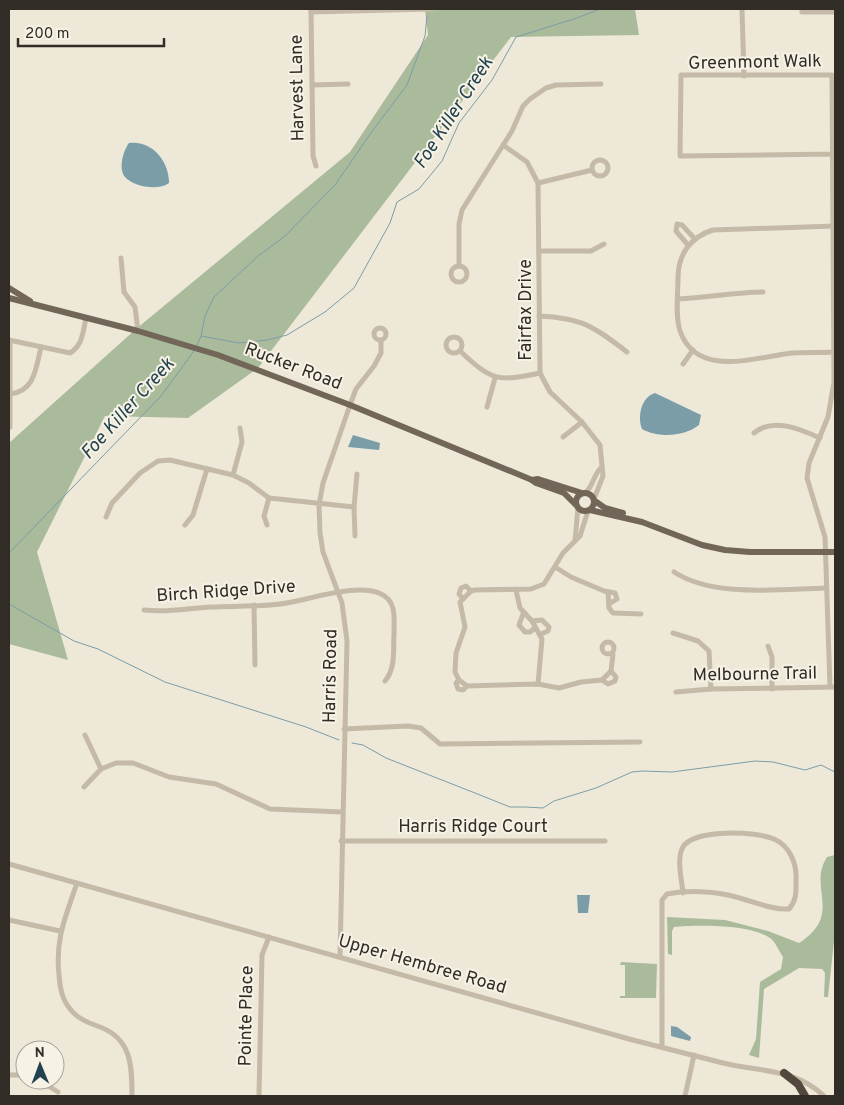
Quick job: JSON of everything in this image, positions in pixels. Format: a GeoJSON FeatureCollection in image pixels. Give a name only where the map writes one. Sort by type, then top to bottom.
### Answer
{"type":"FeatureCollection","features":[{"type":"Feature","properties":{"kind":"highway"},"geometry":{"type":"LineString","coordinates":[[784,1073],[798,1084],[805,1096]]}},
{"type":"Feature","properties":{"kind":"main road","name":"Rucker Road"},"geometry":{"type":"LineString","coordinates":[[9,288],[35,304]]}},
{"type":"Feature","properties":{"kind":"main road","name":"Rucker Road"},"geometry":{"type":"LineString","coordinates":[[9,298],[138,331],[202,350],[350,405],[532,480],[568,495],[577,506]]}},
{"type":"Feature","properties":{"kind":"main road","name":"Rucker Road"},"geometry":{"type":"LineString","coordinates":[[532,480],[538,479],[584,493]]}},
{"type":"Feature","properties":{"kind":"main road"},"geometry":{"type":"LineString","coordinates":[[642,522],[632,516],[605,508],[594,500],[590,494],[584,493],[577,498],[577,506],[584,512],[589,510],[642,522],[702,545],[725,550],[750,552],[835,552]]}},
{"type":"Feature","properties":{"kind":"main road"},"geometry":{"type":"LineString","coordinates":[[589,510],[594,500]]}},
{"type":"Feature","properties":{"kind":"street"},"geometry":{"type":"LineString","coordinates":[[311,10],[432,9]]}},
{"type":"Feature","properties":{"kind":"street"},"geometry":{"type":"LineString","coordinates":[[742,9],[744,76]]}},
{"type":"Feature","properties":{"kind":"street"},"geometry":{"type":"LineString","coordinates":[[802,9],[802,12],[835,12]]}},
{"type":"Feature","properties":{"kind":"street","name":"Harvest Lane"},"geometry":{"type":"LineString","coordinates":[[311,10],[312,156],[316,166]]}},
{"type":"Feature","properties":{"kind":"street","name":"Greenmont Walk"},"geometry":{"type":"LineString","coordinates":[[832,687],[826,588],[826,552],[822,521],[807,478],[809,463],[820,438],[832,399],[834,352],[834,154],[832,75],[681,75],[680,156],[834,154]]}},
{"type":"Feature","properties":{"kind":"street"},"geometry":{"type":"LineString","coordinates":[[312,85],[348,84]]}},
{"type":"Feature","properties":{"kind":"street"},"geometry":{"type":"LineString","coordinates":[[459,266],[459,224],[462,210],[512,131],[523,106],[537,93],[556,85],[601,84]]}},
{"type":"Feature","properties":{"kind":"street","name":"Fairfax Drive"},"geometry":{"type":"LineString","coordinates":[[503,144],[527,162],[538,183],[540,373],[550,392],[582,422],[600,445],[603,476],[594,500]]}},
{"type":"Feature","properties":{"kind":"street"},"geometry":{"type":"LineString","coordinates":[[538,183],[592,170]]}},
{"type":"Feature","properties":{"kind":"street"},"geometry":{"type":"LineString","coordinates":[[688,245],[676,232],[677,224],[682,225],[695,239]]}},
{"type":"Feature","properties":{"kind":"street"},"geometry":{"type":"LineString","coordinates":[[834,226],[719,229],[706,232],[688,245],[679,265],[678,299],[680,329],[685,341],[693,350],[707,359],[724,362],[794,353],[834,352]]}},
{"type":"Feature","properties":{"kind":"street"},"geometry":{"type":"LineString","coordinates":[[539,251],[591,251],[604,244]]}},
{"type":"Feature","properties":{"kind":"street"},"geometry":{"type":"LineString","coordinates":[[121,258],[124,292],[135,307],[138,331]]}},
{"type":"Feature","properties":{"kind":"street"},"geometry":{"type":"LineString","coordinates":[[678,299],[704,298],[736,292],[764,292]]}},
{"type":"Feature","properties":{"kind":"street"},"geometry":{"type":"LineString","coordinates":[[539,316],[564,317],[584,322],[627,352]]}},
{"type":"Feature","properties":{"kind":"street"},"geometry":{"type":"LineString","coordinates":[[10,427],[9,340],[70,353],[77,348],[86,318]]}},
{"type":"Feature","properties":{"kind":"street","name":"Harris Road"},"geometry":{"type":"LineString","coordinates":[[340,957],[345,616],[339,591],[323,552],[319,505],[323,484],[356,389],[374,366],[381,353],[381,341]]}},
{"type":"Feature","properties":{"kind":"street"},"geometry":{"type":"LineString","coordinates":[[10,394],[19,393],[29,386],[34,376],[41,347]]}},
{"type":"Feature","properties":{"kind":"street"},"geometry":{"type":"LineString","coordinates":[[683,364],[693,350]]}},
{"type":"Feature","properties":{"kind":"street"},"geometry":{"type":"LineString","coordinates":[[460,351],[480,370],[495,378],[512,379],[540,373]]}},
{"type":"Feature","properties":{"kind":"street"},"geometry":{"type":"LineString","coordinates":[[487,407],[495,378]]}},
{"type":"Feature","properties":{"kind":"street"},"geometry":{"type":"LineString","coordinates":[[563,438],[582,422]]}},
{"type":"Feature","properties":{"kind":"street"},"geometry":{"type":"LineString","coordinates":[[754,433],[766,427],[784,426],[800,429],[820,438]]}},
{"type":"Feature","properties":{"kind":"street"},"geometry":{"type":"LineString","coordinates":[[233,475],[242,442],[240,428]]}},
{"type":"Feature","properties":{"kind":"street"},"geometry":{"type":"LineString","coordinates":[[106,517],[112,503],[124,488],[145,468],[158,461],[178,460],[233,475],[254,486],[269,498],[319,505],[354,507]]}},
{"type":"Feature","properties":{"kind":"street"},"geometry":{"type":"LineString","coordinates":[[584,493],[591,487],[597,472],[602,468]]}},
{"type":"Feature","properties":{"kind":"street"},"geometry":{"type":"LineString","coordinates":[[185,525],[193,515],[207,469]]}},
{"type":"Feature","properties":{"kind":"street"},"geometry":{"type":"LineString","coordinates":[[354,536],[356,474]]}},
{"type":"Feature","properties":{"kind":"street"},"geometry":{"type":"LineString","coordinates":[[267,525],[264,516],[269,498]]}},
{"type":"Feature","properties":{"kind":"street"},"geometry":{"type":"LineString","coordinates":[[575,542],[577,506]]}},
{"type":"Feature","properties":{"kind":"street"},"geometry":{"type":"LineString","coordinates":[[589,510],[582,532],[575,542],[563,553],[544,584],[530,589],[471,591],[464,599],[460,607],[464,627],[455,662],[459,680],[456,683],[458,689],[463,690],[467,686],[538,684],[559,688],[581,682],[602,680],[608,684],[615,681],[616,677],[611,670],[612,654]]}},
{"type":"Feature","properties":{"kind":"street"},"geometry":{"type":"LineString","coordinates":[[556,567],[571,578],[608,592],[613,592],[616,595],[616,602],[609,604],[613,613],[641,614]]}},
{"type":"Feature","properties":{"kind":"street"},"geometry":{"type":"LineString","coordinates":[[674,572],[683,578],[729,589],[826,588]]}},
{"type":"Feature","properties":{"kind":"street"},"geometry":{"type":"LineString","coordinates":[[464,599],[459,594],[461,588],[468,586],[471,591]]}},
{"type":"Feature","properties":{"kind":"street"},"geometry":{"type":"LineString","coordinates":[[516,590],[518,603],[524,614],[532,621],[535,628],[541,634],[543,644],[538,684]]}},
{"type":"Feature","properties":{"kind":"street","name":"Birch Ridge Drive"},"geometry":{"type":"LineString","coordinates":[[144,610],[171,612],[210,607],[254,606],[298,602],[339,591],[377,592],[392,604],[394,614],[393,665],[385,682]]}},
{"type":"Feature","properties":{"kind":"street"},"geometry":{"type":"LineString","coordinates":[[254,606],[255,665]]}},
{"type":"Feature","properties":{"kind":"street"},"geometry":{"type":"LineString","coordinates":[[524,614],[520,625],[523,629],[530,632],[535,628]]}},
{"type":"Feature","properties":{"kind":"street"},"geometry":{"type":"LineString","coordinates":[[532,621],[542,620],[547,624],[548,631],[541,634]]}},
{"type":"Feature","properties":{"kind":"street"},"geometry":{"type":"LineString","coordinates":[[673,634],[698,641],[709,650],[711,689]]}},
{"type":"Feature","properties":{"kind":"street"},"geometry":{"type":"LineString","coordinates":[[768,646],[772,657],[772,689]]}},
{"type":"Feature","properties":{"kind":"street","name":"Melbourne Trail"},"geometry":{"type":"LineString","coordinates":[[676,692],[711,689],[832,687]]}},
{"type":"Feature","properties":{"kind":"street"},"geometry":{"type":"LineString","coordinates":[[344,729],[408,726],[421,728],[440,744],[640,742]]}},
{"type":"Feature","properties":{"kind":"street"},"geometry":{"type":"LineString","coordinates":[[85,735],[101,769]]}},
{"type":"Feature","properties":{"kind":"street"},"geometry":{"type":"LineString","coordinates":[[84,787],[101,769],[116,764],[132,764],[169,777],[216,784],[270,809],[342,812]]}},
{"type":"Feature","properties":{"kind":"street"},"geometry":{"type":"LineString","coordinates":[[662,1047],[662,900],[666,894],[724,894],[789,909],[796,896],[797,872],[794,862],[781,844],[775,840],[749,834],[699,835],[686,842],[682,849],[683,893]]}},
{"type":"Feature","properties":{"kind":"street","name":"Harris Ridge Court"},"geometry":{"type":"LineString","coordinates":[[341,840],[605,841]]}},
{"type":"Feature","properties":{"kind":"street","name":"Upper Hembree Road"},"geometry":{"type":"LineString","coordinates":[[9,864],[724,1064],[784,1073],[805,1082],[824,1096]]}},
{"type":"Feature","properties":{"kind":"street"},"geometry":{"type":"LineString","coordinates":[[77,883],[60,931],[57,962],[60,989],[65,1003],[80,1018],[106,1029],[123,1042],[131,1060],[132,1096]]}},
{"type":"Feature","properties":{"kind":"street"},"geometry":{"type":"LineString","coordinates":[[9,920],[60,931]]}},
{"type":"Feature","properties":{"kind":"street","name":"Pointe Place"},"geometry":{"type":"LineString","coordinates":[[259,1096],[262,955],[269,937]]}},
{"type":"Feature","properties":{"kind":"street"},"geometry":{"type":"LineString","coordinates":[[685,1096],[694,1055]]}},
{"type":"Feature","properties":{"kind":"green space"},"geometry":{"type":"Polygon","coordinates":[[[425,9],[635,9],[639,35],[511,37],[258,368],[188,418],[105,416],[37,552],[68,660],[9,644],[9,443],[136,329],[350,152],[428,35],[425,9]]]}},
{"type":"Feature","properties":{"kind":"green space"},"geometry":{"type":"Polygon","coordinates":[[[835,855],[835,932],[828,997],[824,997],[825,973],[822,969],[799,968],[764,989],[759,1058],[749,1055],[756,1039],[760,982],[781,969],[783,957],[777,946],[770,938],[750,930],[723,926],[674,927],[672,931],[672,955],[668,954],[667,917],[725,920],[768,931],[799,943],[820,922],[822,911],[822,868],[827,857],[835,855]]]}},
{"type":"Feature","properties":{"kind":"green space"},"geometry":{"type":"Polygon","coordinates":[[[621,962],[657,964],[656,998],[620,998],[620,996],[625,996],[625,965],[620,965],[621,962]]]}},
{"type":"Feature","properties":{"kind":"water"},"geometry":{"type":"Polygon","coordinates":[[[129,143],[145,145],[158,154],[166,167],[169,183],[159,187],[146,187],[134,183],[125,177],[122,169],[122,160],[129,143]]]}},
{"type":"Feature","properties":{"kind":"water"},"geometry":{"type":"Polygon","coordinates":[[[655,393],[701,415],[699,425],[686,432],[671,435],[656,434],[642,429],[640,419],[641,408],[646,399],[655,393]]]}},
{"type":"Feature","properties":{"kind":"water"},"geometry":{"type":"Polygon","coordinates":[[[353,435],[380,443],[379,450],[348,447],[353,435]]]}},
{"type":"Feature","properties":{"kind":"water"},"geometry":{"type":"Polygon","coordinates":[[[577,895],[590,895],[588,913],[578,913],[577,895]]]}},
{"type":"Feature","properties":{"kind":"water"},"geometry":{"type":"Polygon","coordinates":[[[671,1026],[677,1027],[691,1037],[690,1041],[671,1036],[671,1026]]]}},
{"type":"Feature","properties":{"kind":"waterway","name":"Foe Killer Creek"},"geometry":{"type":"LineString","coordinates":[[197,345],[201,336],[239,343],[267,340],[287,335],[325,312],[354,288],[390,223],[397,202],[419,189],[442,161],[459,123],[492,80],[516,37],[600,9]]}},
{"type":"Feature","properties":{"kind":"waterway"},"geometry":{"type":"LineString","coordinates":[[201,336],[205,316],[214,297],[258,256],[285,236],[335,185],[407,85],[425,36],[427,16]]}},
{"type":"Feature","properties":{"kind":"waterway","name":"Foe Killer Creek"},"geometry":{"type":"LineString","coordinates":[[9,553],[161,396],[194,351]]}},
{"type":"Feature","properties":{"kind":"waterway"},"geometry":{"type":"LineString","coordinates":[[9,604],[74,641],[98,649],[165,682],[306,727],[339,740]]}},
{"type":"Feature","properties":{"kind":"waterway"},"geometry":{"type":"LineString","coordinates":[[352,743],[363,745],[386,758],[510,807],[543,808],[554,801],[596,788],[632,772],[672,772],[755,761],[773,762],[805,770],[821,765],[835,772]]}}]}
